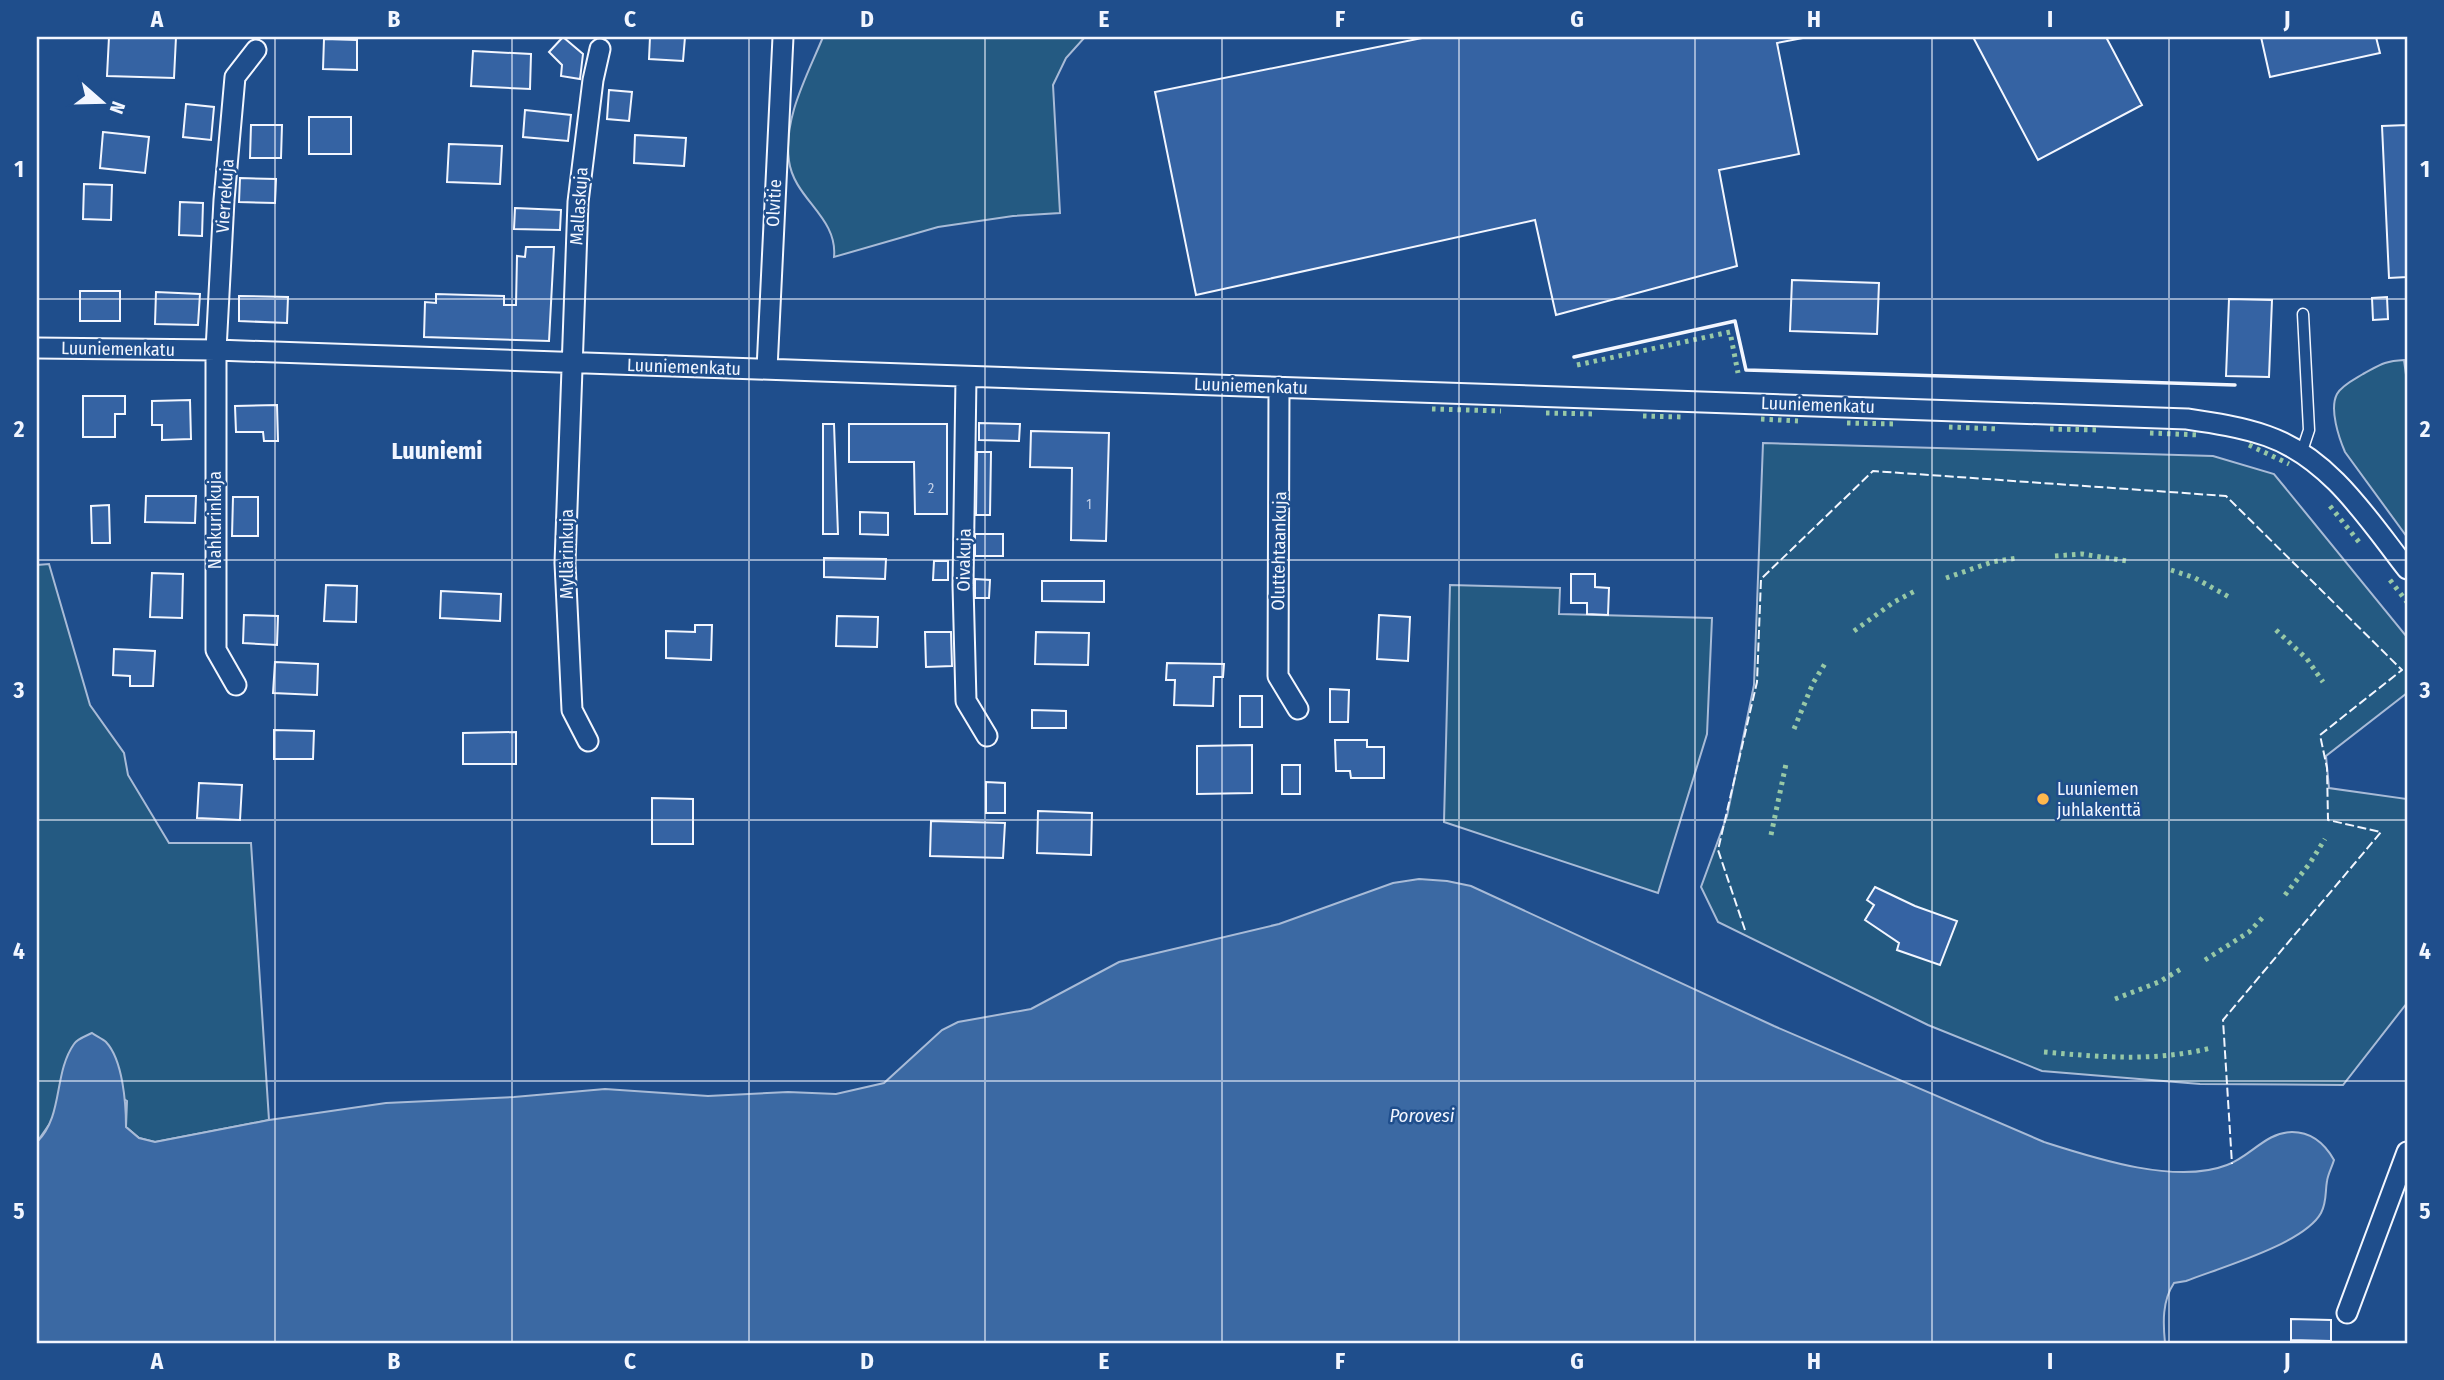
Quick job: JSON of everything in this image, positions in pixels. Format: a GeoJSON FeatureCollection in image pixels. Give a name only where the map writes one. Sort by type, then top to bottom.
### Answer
{"type":"FeatureCollection","features":[{"type":"Feature","properties":{"kind":"street","name":"Olvitie"},"geometry":{"type":"LineString","coordinates":[[766,369],[783,37]]}},
{"type":"Feature","properties":{"kind":"street","name":"Mallaskuja"},"geometry":{"type":"LineString","coordinates":[[571,363],[578,202],[593,80],[600,49]]}},
{"type":"Feature","properties":{"kind":"street","name":"Vierrekuja"},"geometry":{"type":"LineString","coordinates":[[216,350],[224,200],[235,77],[256,50]]}},
{"type":"Feature","properties":{"kind":"street","name":"Luuniemenkatu"},"geometry":{"type":"LineString","coordinates":[[37,348],[216,350],[2187,419],[2217,423],[2268,436],[2314,462],[2344,490],[2407,569]]}},
{"type":"Feature","properties":{"kind":"street","name":"Nahkurinkuja"},"geometry":{"type":"LineString","coordinates":[[216,350],[216,650],[236,685]]}},
{"type":"Feature","properties":{"kind":"street","name":"Myllärinkuja"},"geometry":{"type":"LineString","coordinates":[[571,363],[565,576],[572,710],[588,741]]}},
{"type":"Feature","properties":{"kind":"street","name":"Oivakuja"},"geometry":{"type":"LineString","coordinates":[[966,377],[963,584],[965,701],[987,736]]}},
{"type":"Feature","properties":{"kind":"street","name":"Oluttehtaankuja"},"geometry":{"type":"LineString","coordinates":[[1279,387],[1278,676],[1298,709]]}},
{"type":"Feature","properties":{"kind":"street"},"geometry":{"type":"LineString","coordinates":[[2347,1313],[2407,1152]]}},
{"type":"Feature","properties":{"kind":"lane"},"geometry":{"type":"LineString","coordinates":[[2301,454],[2309,430],[2303,314]]}},
{"type":"Feature","properties":{"kind":"shaded area"},"geometry":{"type":"Polygon","coordinates":[[[823,37],[1085,37],[1066,58],[1053,85],[1060,213],[1013,216],[938,227],[834,257],[829,230],[793,174],[788,145],[793,113],[823,37]]]}},
{"type":"Feature","properties":{"kind":"shaded area"},"geometry":{"type":"Polygon","coordinates":[[[2404,360],[2407,382],[2407,537],[2345,452],[2334,415],[2337,394],[2349,382],[2382,364],[2404,360]]]}},
{"type":"Feature","properties":{"kind":"shaded area"},"geometry":{"type":"Polygon","coordinates":[[[1763,443],[2213,456],[2274,474],[2407,637],[2407,693],[2326,756],[2329,788],[2407,799],[2407,1003],[2343,1085],[2200,1084],[2042,1071],[1928,1025],[1718,922],[1701,887],[1727,816],[1754,685],[1763,443]]]}},
{"type":"Feature","properties":{"kind":"shaded area"},"geometry":{"type":"Polygon","coordinates":[[[49,564],[90,705],[124,753],[128,775],[169,843],[251,843],[269,1120],[155,1142],[139,1138],[126,1127],[127,1101],[66,1062],[53,1119],[37,1142],[37,565],[49,564]]]}},
{"type":"Feature","properties":{"kind":"shaded area"},"geometry":{"type":"Polygon","coordinates":[[[1450,585],[1560,588],[1559,614],[1712,618],[1707,734],[1658,893],[1444,822],[1450,585]]]}},
{"type":"Feature","properties":{"kind":"water","name":"Porovesi"},"geometry":{"type":"Polygon","coordinates":[[[1419,879],[1471,886],[1774,1026],[2044,1142],[2110,1162],[2160,1171],[2207,1170],[2235,1161],[2274,1136],[2292,1132],[2306,1134],[2322,1144],[2334,1160],[2323,1209],[2312,1224],[2280,1245],[2186,1281],[2174,1283],[2165,1305],[2165,1343],[37,1343],[37,1142],[51,1120],[67,1056],[75,1042],[92,1033],[106,1042],[112,1050],[120,1071],[126,1127],[139,1138],[155,1142],[269,1120],[386,1103],[514,1097],[605,1089],[708,1096],[788,1092],[836,1094],[884,1083],[942,1030],[958,1022],[1031,1009],[1119,962],[1279,924],[1393,883],[1419,879]]]}},
{"type":"Feature","properties":{"kind":"building"},"geometry":{"type":"Polygon","coordinates":[[[109,37],[176,37],[174,78],[107,76],[109,37]]]}},
{"type":"Feature","properties":{"kind":"building"},"geometry":{"type":"Polygon","coordinates":[[[563,37],[583,54],[580,79],[561,76],[562,65],[549,52],[563,37]]]}},
{"type":"Feature","properties":{"kind":"building"},"geometry":{"type":"Polygon","coordinates":[[[650,37],[685,37],[683,61],[649,59],[650,37]]]}},
{"type":"Feature","properties":{"kind":"building"},"geometry":{"type":"Polygon","coordinates":[[[1427,37],[1808,37],[1777,43],[1799,154],[1719,170],[1737,266],[1556,315],[1535,220],[1196,295],[1155,92],[1427,37]]]}},
{"type":"Feature","properties":{"kind":"building"},"geometry":{"type":"Polygon","coordinates":[[[1973,37],[2106,37],[2142,105],[2038,160],[1973,37]]]}},
{"type":"Feature","properties":{"kind":"building"},"geometry":{"type":"Polygon","coordinates":[[[2261,37],[2376,37],[2380,53],[2270,77],[2261,37]]]}},
{"type":"Feature","properties":{"kind":"building"},"geometry":{"type":"Polygon","coordinates":[[[324,39],[357,40],[357,70],[323,69],[324,39]]]}},
{"type":"Feature","properties":{"kind":"building"},"geometry":{"type":"Polygon","coordinates":[[[473,51],[531,54],[530,89],[471,86],[473,51]]]}},
{"type":"Feature","properties":{"kind":"building"},"geometry":{"type":"Polygon","coordinates":[[[609,90],[632,92],[629,121],[607,119],[609,90]]]}},
{"type":"Feature","properties":{"kind":"building"},"geometry":{"type":"Polygon","coordinates":[[[186,104],[214,107],[211,140],[183,137],[186,104]]]}},
{"type":"Feature","properties":{"kind":"building"},"geometry":{"type":"Polygon","coordinates":[[[525,110],[571,115],[568,141],[523,137],[525,110]]]}},
{"type":"Feature","properties":{"kind":"building"},"geometry":{"type":"Polygon","coordinates":[[[309,117],[351,117],[351,154],[309,154],[309,117]]]}},
{"type":"Feature","properties":{"kind":"building"},"geometry":{"type":"Polygon","coordinates":[[[251,125],[282,125],[281,158],[250,158],[251,125]]]}},
{"type":"Feature","properties":{"kind":"building"},"geometry":{"type":"Polygon","coordinates":[[[2407,125],[2407,277],[2389,278],[2382,126],[2407,125]]]}},
{"type":"Feature","properties":{"kind":"building"},"geometry":{"type":"Polygon","coordinates":[[[103,132],[149,137],[145,173],[100,168],[103,132]]]}},
{"type":"Feature","properties":{"kind":"building"},"geometry":{"type":"Polygon","coordinates":[[[635,135],[686,138],[684,166],[634,163],[635,135]]]}},
{"type":"Feature","properties":{"kind":"building"},"geometry":{"type":"Polygon","coordinates":[[[449,144],[502,146],[500,184],[447,182],[449,144]]]}},
{"type":"Feature","properties":{"kind":"building"},"geometry":{"type":"Polygon","coordinates":[[[240,178],[276,179],[275,203],[239,202],[240,178]]]}},
{"type":"Feature","properties":{"kind":"building"},"geometry":{"type":"Polygon","coordinates":[[[84,184],[112,185],[111,220],[83,219],[84,184]]]}},
{"type":"Feature","properties":{"kind":"building"},"geometry":{"type":"Polygon","coordinates":[[[180,202],[203,203],[202,236],[179,235],[180,202]]]}},
{"type":"Feature","properties":{"kind":"building"},"geometry":{"type":"Polygon","coordinates":[[[515,208],[561,210],[560,230],[514,229],[515,208]]]}},
{"type":"Feature","properties":{"kind":"building"},"geometry":{"type":"Polygon","coordinates":[[[526,247],[554,247],[549,341],[424,337],[425,302],[436,303],[436,294],[504,296],[504,305],[516,305],[517,256],[525,257],[526,247]]]}},
{"type":"Feature","properties":{"kind":"building"},"geometry":{"type":"Polygon","coordinates":[[[1792,280],[1879,283],[1877,334],[1790,331],[1792,280]]]}},
{"type":"Feature","properties":{"kind":"building"},"geometry":{"type":"Polygon","coordinates":[[[80,291],[120,291],[120,321],[80,321],[80,291]]]}},
{"type":"Feature","properties":{"kind":"building"},"geometry":{"type":"Polygon","coordinates":[[[156,292],[200,294],[198,325],[155,324],[156,292]]]}},
{"type":"Feature","properties":{"kind":"building"},"geometry":{"type":"Polygon","coordinates":[[[239,296],[288,297],[287,323],[239,321],[239,296]]]}},
{"type":"Feature","properties":{"kind":"building"},"geometry":{"type":"Polygon","coordinates":[[[2387,297],[2388,319],[2373,320],[2372,298],[2387,297]]]}},
{"type":"Feature","properties":{"kind":"building"},"geometry":{"type":"Polygon","coordinates":[[[2229,299],[2272,300],[2269,377],[2226,376],[2229,299]]]}},
{"type":"Feature","properties":{"kind":"building"},"geometry":{"type":"Polygon","coordinates":[[[83,396],[125,396],[125,414],[115,414],[115,437],[83,437],[83,396]]]}},
{"type":"Feature","properties":{"kind":"building"},"geometry":{"type":"Polygon","coordinates":[[[190,400],[191,439],[162,440],[162,425],[152,425],[152,401],[190,400]]]}},
{"type":"Feature","properties":{"kind":"building"},"geometry":{"type":"Polygon","coordinates":[[[277,405],[278,441],[264,441],[263,432],[236,432],[235,406],[277,405]]]}},
{"type":"Feature","properties":{"kind":"building"},"geometry":{"type":"Polygon","coordinates":[[[979,423],[1020,424],[1019,441],[979,440],[979,423]]]}},
{"type":"Feature","properties":{"kind":"building"},"geometry":{"type":"Polygon","coordinates":[[[823,424],[834,424],[838,534],[823,534],[823,424]]]}},
{"type":"Feature","properties":{"kind":"building"},"geometry":{"type":"Polygon","coordinates":[[[849,424],[947,424],[947,514],[915,514],[914,462],[849,462],[849,424]]]}},
{"type":"Feature","properties":{"kind":"building"},"geometry":{"type":"Polygon","coordinates":[[[1031,431],[1109,433],[1106,541],[1071,540],[1072,468],[1030,467],[1031,431]]]}},
{"type":"Feature","properties":{"kind":"building"},"geometry":{"type":"Polygon","coordinates":[[[977,452],[991,452],[990,515],[976,515],[977,452]]]}},
{"type":"Feature","properties":{"kind":"building"},"geometry":{"type":"Polygon","coordinates":[[[146,496],[196,496],[195,523],[145,522],[146,496]]]}},
{"type":"Feature","properties":{"kind":"building"},"geometry":{"type":"Polygon","coordinates":[[[233,497],[258,497],[258,536],[232,536],[233,497]]]}},
{"type":"Feature","properties":{"kind":"building"},"geometry":{"type":"Polygon","coordinates":[[[109,505],[110,543],[92,543],[91,506],[109,505]]]}},
{"type":"Feature","properties":{"kind":"building"},"geometry":{"type":"Polygon","coordinates":[[[860,512],[888,513],[888,535],[860,534],[860,512]]]}},
{"type":"Feature","properties":{"kind":"building"},"geometry":{"type":"Polygon","coordinates":[[[975,534],[1003,534],[1003,556],[975,556],[975,534]]]}},
{"type":"Feature","properties":{"kind":"building"},"geometry":{"type":"Polygon","coordinates":[[[824,558],[886,559],[885,579],[824,577],[824,558]]]}},
{"type":"Feature","properties":{"kind":"building"},"geometry":{"type":"Polygon","coordinates":[[[934,561],[948,561],[948,580],[933,580],[934,561]]]}},
{"type":"Feature","properties":{"kind":"building"},"geometry":{"type":"Polygon","coordinates":[[[152,573],[183,574],[182,618],[150,617],[152,573]]]}},
{"type":"Feature","properties":{"kind":"building"},"geometry":{"type":"Polygon","coordinates":[[[1571,574],[1595,574],[1595,587],[1609,588],[1608,615],[1587,614],[1587,603],[1571,603],[1571,574]]]}},
{"type":"Feature","properties":{"kind":"building"},"geometry":{"type":"Polygon","coordinates":[[[975,579],[990,580],[989,598],[975,598],[975,579]]]}},
{"type":"Feature","properties":{"kind":"building"},"geometry":{"type":"Polygon","coordinates":[[[1042,581],[1104,581],[1104,602],[1042,601],[1042,581]]]}},
{"type":"Feature","properties":{"kind":"building"},"geometry":{"type":"Polygon","coordinates":[[[326,585],[357,586],[356,622],[324,621],[326,585]]]}},
{"type":"Feature","properties":{"kind":"building"},"geometry":{"type":"Polygon","coordinates":[[[441,591],[501,594],[500,621],[440,618],[441,591]]]}},
{"type":"Feature","properties":{"kind":"building"},"geometry":{"type":"Polygon","coordinates":[[[244,615],[278,616],[277,645],[243,643],[244,615]]]}},
{"type":"Feature","properties":{"kind":"building"},"geometry":{"type":"Polygon","coordinates":[[[1379,615],[1410,617],[1408,661],[1377,659],[1379,615]]]}},
{"type":"Feature","properties":{"kind":"building"},"geometry":{"type":"Polygon","coordinates":[[[837,616],[878,617],[877,647],[836,646],[837,616]]]}},
{"type":"Feature","properties":{"kind":"building"},"geometry":{"type":"Polygon","coordinates":[[[695,625],[712,625],[711,660],[666,658],[666,631],[695,632],[695,625]]]}},
{"type":"Feature","properties":{"kind":"building"},"geometry":{"type":"Polygon","coordinates":[[[925,632],[951,632],[952,666],[926,667],[925,632]]]}},
{"type":"Feature","properties":{"kind":"building"},"geometry":{"type":"Polygon","coordinates":[[[1036,632],[1089,633],[1088,665],[1035,664],[1036,632]]]}},
{"type":"Feature","properties":{"kind":"building"},"geometry":{"type":"Polygon","coordinates":[[[114,649],[155,651],[153,686],[130,686],[130,676],[113,675],[114,649]]]}},
{"type":"Feature","properties":{"kind":"building"},"geometry":{"type":"Polygon","coordinates":[[[275,662],[318,664],[317,695],[273,693],[275,662]]]}},
{"type":"Feature","properties":{"kind":"building"},"geometry":{"type":"Polygon","coordinates":[[[1167,663],[1224,664],[1223,677],[1214,677],[1213,706],[1174,705],[1175,680],[1166,680],[1167,663]]]}},
{"type":"Feature","properties":{"kind":"building"},"geometry":{"type":"Polygon","coordinates":[[[1330,689],[1349,690],[1348,722],[1330,722],[1330,689]]]}},
{"type":"Feature","properties":{"kind":"building"},"geometry":{"type":"Polygon","coordinates":[[[1240,696],[1262,696],[1262,727],[1240,727],[1240,696]]]}},
{"type":"Feature","properties":{"kind":"building"},"geometry":{"type":"Polygon","coordinates":[[[1032,710],[1066,711],[1066,728],[1032,728],[1032,710]]]}},
{"type":"Feature","properties":{"kind":"building"},"geometry":{"type":"Polygon","coordinates":[[[274,730],[314,731],[313,759],[274,759],[274,730]]]}},
{"type":"Feature","properties":{"kind":"building"},"geometry":{"type":"Polygon","coordinates":[[[516,732],[516,764],[463,764],[463,733],[516,732]]]}},
{"type":"Feature","properties":{"kind":"building"},"geometry":{"type":"Polygon","coordinates":[[[1335,740],[1367,740],[1367,747],[1384,747],[1384,778],[1351,778],[1350,771],[1336,771],[1335,740]]]}},
{"type":"Feature","properties":{"kind":"building"},"geometry":{"type":"Polygon","coordinates":[[[1252,745],[1252,793],[1197,794],[1197,746],[1252,745]]]}},
{"type":"Feature","properties":{"kind":"building"},"geometry":{"type":"Polygon","coordinates":[[[1282,765],[1300,765],[1300,794],[1282,794],[1282,765]]]}},
{"type":"Feature","properties":{"kind":"building"},"geometry":{"type":"Polygon","coordinates":[[[986,782],[1005,783],[1005,813],[986,813],[986,782]]]}},
{"type":"Feature","properties":{"kind":"building"},"geometry":{"type":"Polygon","coordinates":[[[199,783],[242,785],[240,820],[197,818],[199,783]]]}},
{"type":"Feature","properties":{"kind":"building"},"geometry":{"type":"Polygon","coordinates":[[[652,798],[693,799],[693,844],[652,844],[652,798]]]}},
{"type":"Feature","properties":{"kind":"building"},"geometry":{"type":"Polygon","coordinates":[[[1038,811],[1092,813],[1091,855],[1037,853],[1038,811]]]}},
{"type":"Feature","properties":{"kind":"building"},"geometry":{"type":"Polygon","coordinates":[[[931,821],[1005,823],[1003,858],[930,856],[931,821]]]}},
{"type":"Feature","properties":{"kind":"building"},"geometry":{"type":"Polygon","coordinates":[[[1875,887],[1915,906],[1957,921],[1940,965],[1897,950],[1899,943],[1865,920],[1874,905],[1867,900],[1875,887]]]}},
{"type":"Feature","properties":{"kind":"building"},"geometry":{"type":"Polygon","coordinates":[[[2291,1319],[2331,1320],[2331,1341],[2291,1340],[2291,1319]]]}},
{"type":"Feature","properties":{"kind":"hedge"},"geometry":{"type":"LineString","coordinates":[[1577,365],[1730,332],[1738,373]]}},
{"type":"Feature","properties":{"kind":"hedge"},"geometry":{"type":"LineString","coordinates":[[1432,409],[1501,411]]}},
{"type":"Feature","properties":{"kind":"hedge"},"geometry":{"type":"LineString","coordinates":[[1546,413],[1596,414]]}},
{"type":"Feature","properties":{"kind":"hedge"},"geometry":{"type":"LineString","coordinates":[[1643,416],[1683,417]]}},
{"type":"Feature","properties":{"kind":"hedge"},"geometry":{"type":"LineString","coordinates":[[1761,419],[1798,421]]}},
{"type":"Feature","properties":{"kind":"hedge"},"geometry":{"type":"LineString","coordinates":[[1847,423],[1896,424]]}},
{"type":"Feature","properties":{"kind":"hedge"},"geometry":{"type":"LineString","coordinates":[[1949,427],[1999,429]]}},
{"type":"Feature","properties":{"kind":"hedge"},"geometry":{"type":"LineString","coordinates":[[2050,429],[2099,430]]}},
{"type":"Feature","properties":{"kind":"hedge"},"geometry":{"type":"LineString","coordinates":[[2150,433],[2200,435]]}},
{"type":"Feature","properties":{"kind":"hedge"},"geometry":{"type":"LineString","coordinates":[[2249,445],[2289,464]]}},
{"type":"Feature","properties":{"kind":"hedge"},"geometry":{"type":"LineString","coordinates":[[2330,506],[2359,542]]}},
{"type":"Feature","properties":{"kind":"hedge"},"geometry":{"type":"LineString","coordinates":[[2055,556],[2082,554],[2127,561]]}},
{"type":"Feature","properties":{"kind":"hedge"},"geometry":{"type":"LineString","coordinates":[[1946,578],[1992,562],[2017,558]]}},
{"type":"Feature","properties":{"kind":"hedge"},"geometry":{"type":"LineString","coordinates":[[2171,570],[2195,578],[2229,597]]}},
{"type":"Feature","properties":{"kind":"hedge"},"geometry":{"type":"LineString","coordinates":[[2390,580],[2407,602]]}},
{"type":"Feature","properties":{"kind":"hedge"},"geometry":{"type":"LineString","coordinates":[[1854,631],[1894,602],[1917,590]]}},
{"type":"Feature","properties":{"kind":"hedge"},"geometry":{"type":"LineString","coordinates":[[2276,630],[2307,659],[2323,682]]}},
{"type":"Feature","properties":{"kind":"hedge"},"geometry":{"type":"LineString","coordinates":[[1794,729],[1813,683],[1826,662]]}},
{"type":"Feature","properties":{"kind":"hedge"},"geometry":{"type":"LineString","coordinates":[[1771,835],[1786,764]]}},
{"type":"Feature","properties":{"kind":"hedge"},"geometry":{"type":"LineString","coordinates":[[2285,895],[2325,839]]}},
{"type":"Feature","properties":{"kind":"hedge"},"geometry":{"type":"LineString","coordinates":[[2205,960],[2249,932],[2265,915]]}},
{"type":"Feature","properties":{"kind":"hedge"},"geometry":{"type":"LineString","coordinates":[[2115,999],[2159,982],[2181,969]]}},
{"type":"Feature","properties":{"kind":"hedge"},"geometry":{"type":"LineString","coordinates":[[2044,1052],[2148,1057],[2211,1048]]}},
{"type":"Feature","properties":{"kind":"fence"},"geometry":{"type":"LineString","coordinates":[[1745,930],[1718,850],[1757,682],[1761,579],[1873,471],[2226,496],[2402,670],[2320,735],[2327,768],[2328,820],[2381,832],[2223,1020],[2232,1164]]}},
{"type":"Feature","properties":{"kind":"wall"},"geometry":{"type":"LineString","coordinates":[[1574,357],[1735,321],[1746,370],[2235,385]]}},
{"type":"Feature","properties":{"kind":"place","name":"Luuniemen juhlakenttä"},"geometry":{"type":"Point","coordinates":[2043,799]}},
{"type":"Feature","properties":{"kind":"district","name":"Luuniemi"},"geometry":{"type":"Point","coordinates":[437,451]}}]}
